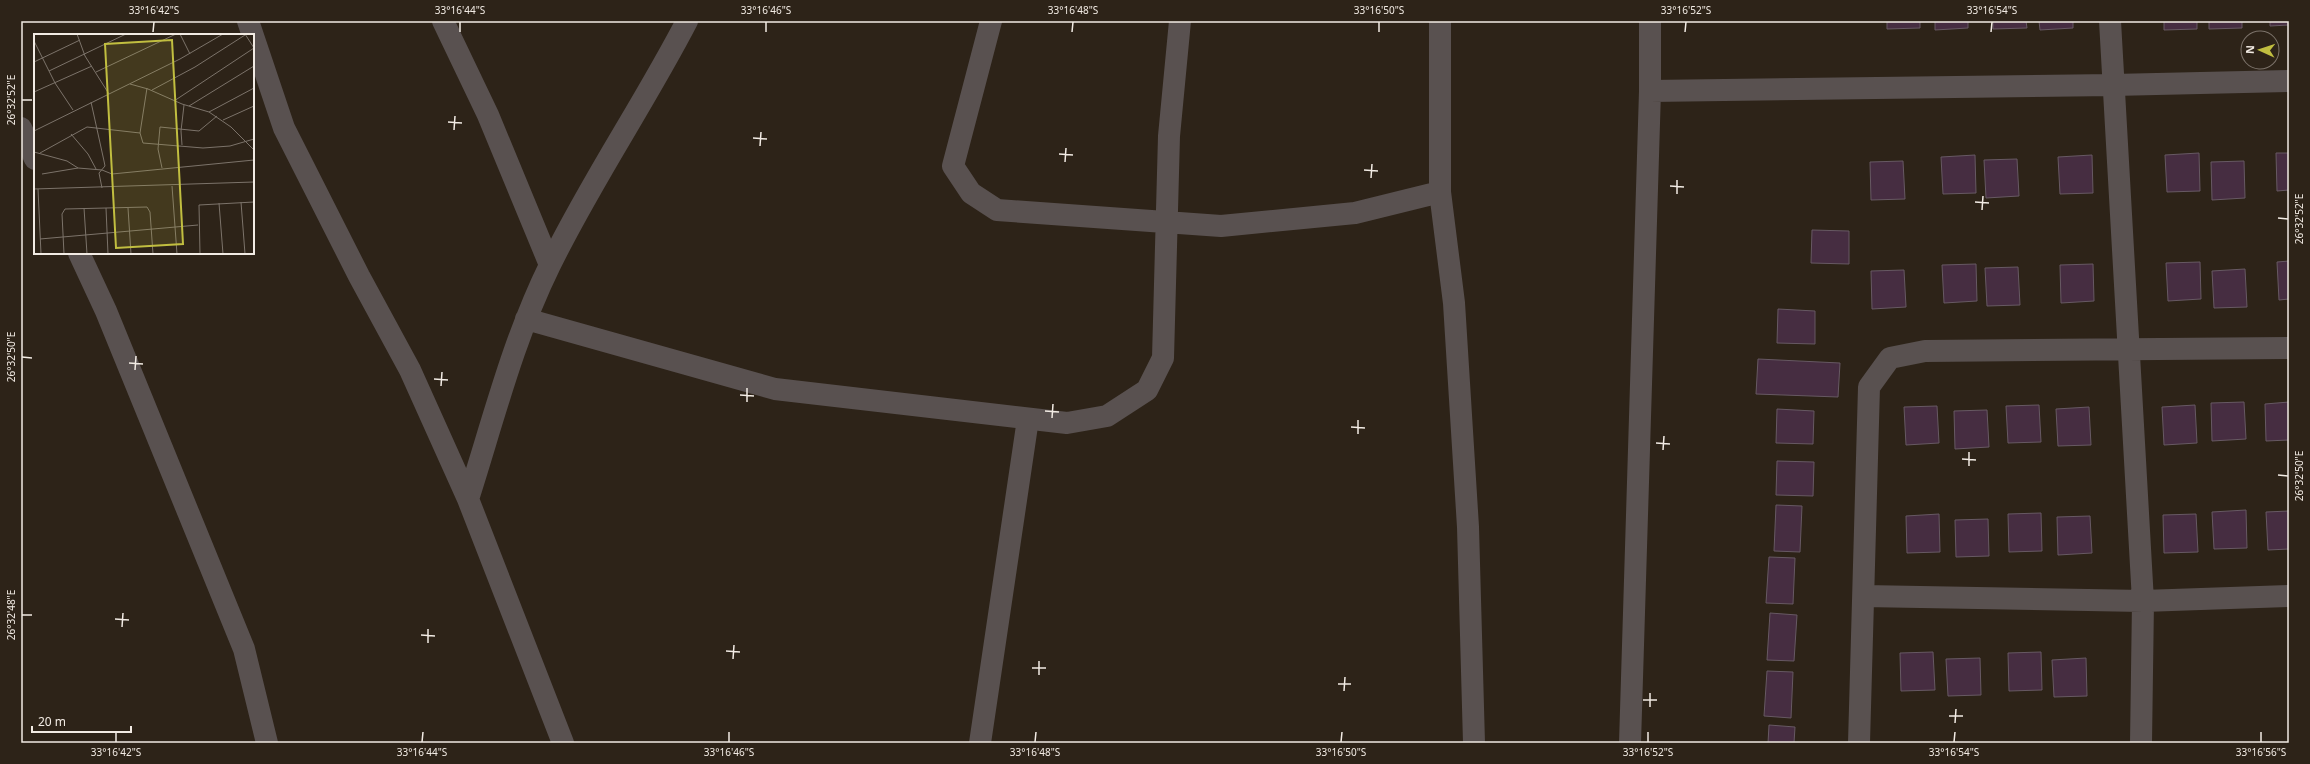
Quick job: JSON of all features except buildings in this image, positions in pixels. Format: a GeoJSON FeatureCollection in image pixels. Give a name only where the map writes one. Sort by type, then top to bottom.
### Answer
{"type":"FeatureCollection","features":[{"type":"Feature","properties":{"kind":"street"},"geometry":{"type":"LineString","coordinates":[[248,21],[252,34]]}},
{"type":"Feature","properties":{"kind":"street"},"geometry":{"type":"LineString","coordinates":[[443,21],[488,115],[550,265]]}},
{"type":"Feature","properties":{"kind":"street"},"geometry":{"type":"LineString","coordinates":[[468,499],[512,358],[526,319],[550,265],[613,149],[662,71],[687,21]]}},
{"type":"Feature","properties":{"kind":"street"},"geometry":{"type":"LineString","coordinates":[[992,21],[953,166],[971,193],[997,210],[1221,226],[1355,213],[1440,192]]}},
{"type":"Feature","properties":{"kind":"street"},"geometry":{"type":"LineString","coordinates":[[526,319],[774,389],[1067,423],[1107,416],[1147,390],[1163,358],[1165,222],[1169,136],[1180,21]]}},
{"type":"Feature","properties":{"kind":"street"},"geometry":{"type":"LineString","coordinates":[[1440,21],[1440,192],[1454,303],[1466,496],[1474,743]]}},
{"type":"Feature","properties":{"kind":"street"},"geometry":{"type":"LineString","coordinates":[[1630,743],[1650,91],[1650,21]]}},
{"type":"Feature","properties":{"kind":"street"},"geometry":{"type":"LineString","coordinates":[[2110,21],[2130,350],[2143,600],[2141,743]]}},
{"type":"Feature","properties":{"kind":"street"},"geometry":{"type":"LineString","coordinates":[[254,39],[284,128],[359,276],[410,370],[468,499],[564,743]]}},
{"type":"Feature","properties":{"kind":"street"},"geometry":{"type":"LineString","coordinates":[[1650,91],[2113,85],[2289,81]]}},
{"type":"Feature","properties":{"kind":"street"},"geometry":{"type":"LineString","coordinates":[[21,128],[34,156]]}},
{"type":"Feature","properties":{"kind":"street"},"geometry":{"type":"LineString","coordinates":[[79,254],[106,311],[244,649],[267,743]]}},
{"type":"Feature","properties":{"kind":"street"},"geometry":{"type":"LineString","coordinates":[[1859,743],[1869,387],[1890,358],[1925,352],[2289,348]]}},
{"type":"Feature","properties":{"kind":"street"},"geometry":{"type":"LineString","coordinates":[[980,743],[1028,419]]}},
{"type":"Feature","properties":{"kind":"street"},"geometry":{"type":"LineString","coordinates":[[1864,596],[2143,600],[2289,596]]}}]}
